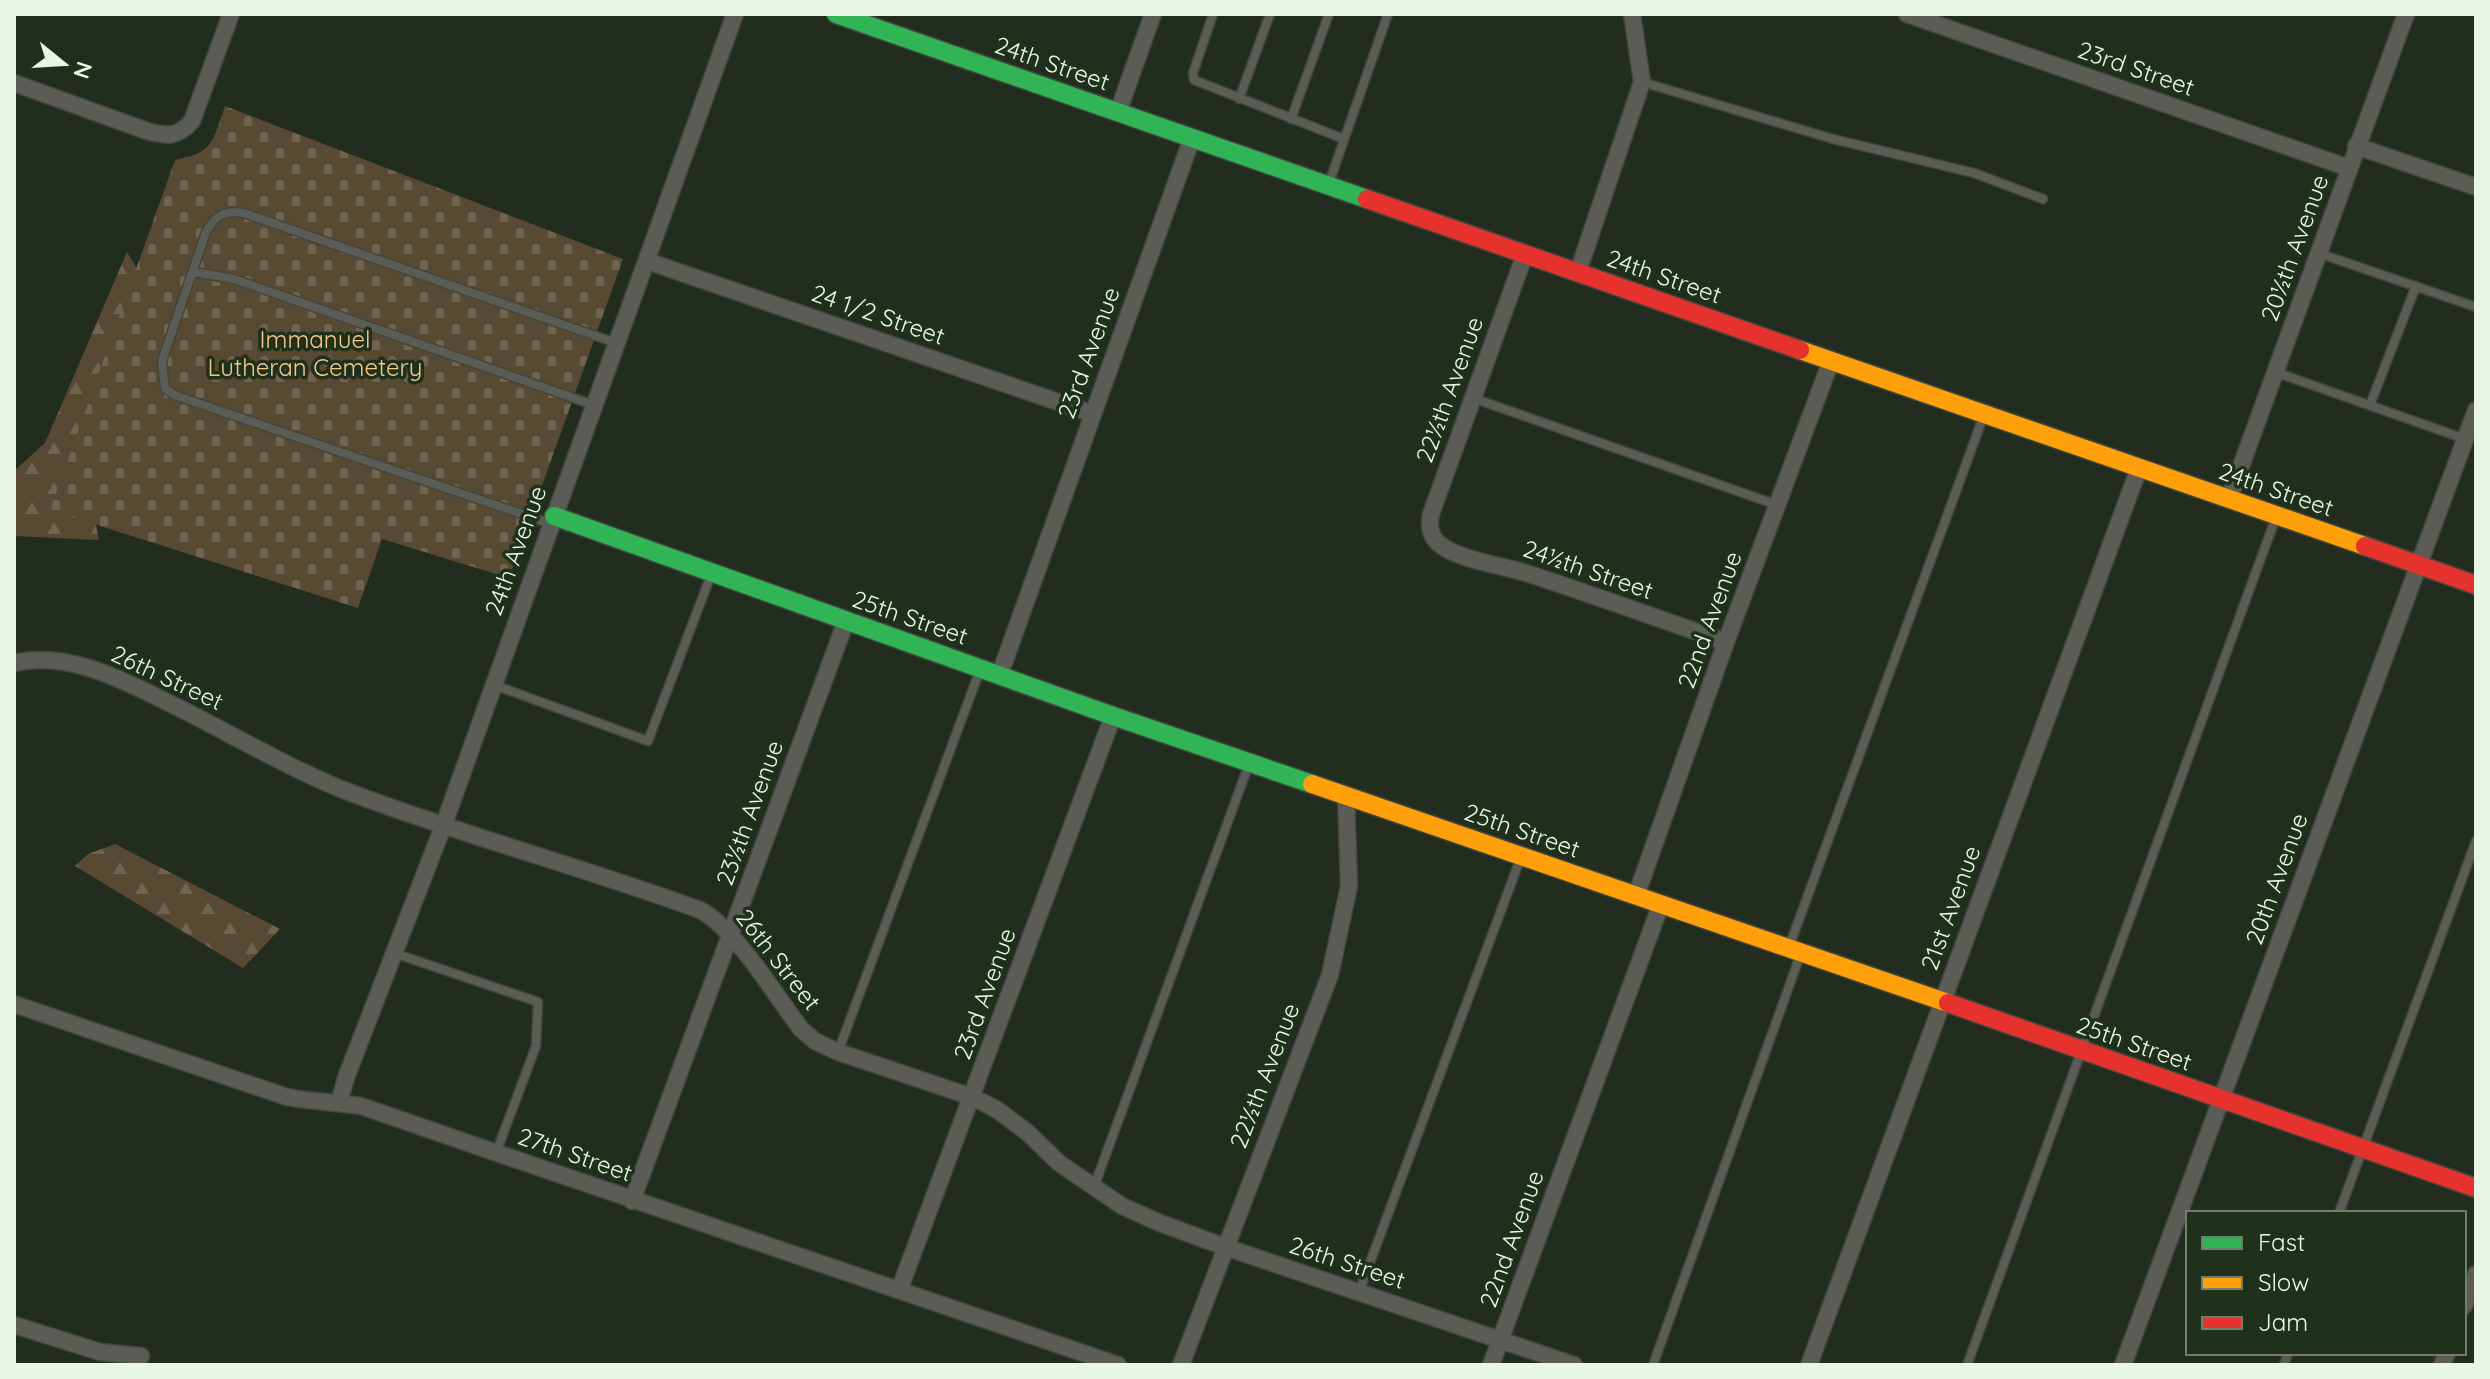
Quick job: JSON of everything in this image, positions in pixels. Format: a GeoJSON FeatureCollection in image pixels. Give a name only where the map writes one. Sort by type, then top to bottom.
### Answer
{"type":"FeatureCollection","features":[{"type":"Feature","properties":{"kind":"street"},"geometry":{"type":"LineString","coordinates":[[14,83],[147,131],[165,136],[176,134],[184,131],[192,121],[231,14]]}},
{"type":"Feature","properties":{"kind":"street","name":"24th Avenue"},"geometry":{"type":"LineString","coordinates":[[339,1102],[444,824],[735,14]]}},
{"type":"Feature","properties":{"kind":"street","name":"24th Street"},"geometry":{"type":"LineString","coordinates":[[836,14],[2476,585]]}},
{"type":"Feature","properties":{"kind":"street"},"geometry":{"type":"LineString","coordinates":[[1118,112],[1153,14]]}},
{"type":"Feature","properties":{"kind":"street"},"geometry":{"type":"LineString","coordinates":[[1578,272],[1642,82],[1632,14]]}},
{"type":"Feature","properties":{"kind":"street","name":"23rd Street"},"geometry":{"type":"LineString","coordinates":[[1907,14],[2349,168]]}},
{"type":"Feature","properties":{"kind":"street","name":"20½th Avenue"},"geometry":{"type":"LineString","coordinates":[[2229,499],[2406,14]]}},
{"type":"Feature","properties":{"kind":"street","name":"23rd Avenue"},"geometry":{"type":"LineString","coordinates":[[1000,674],[1192,138]]}},
{"type":"Feature","properties":{"kind":"street"},"geometry":{"type":"LineString","coordinates":[[2356,146],[2476,187]]}},
{"type":"Feature","properties":{"kind":"street","name":"22½th Avenue"},"geometry":{"type":"LineString","coordinates":[[1436,541],[1429,523],[1431,514],[1525,254]]}},
{"type":"Feature","properties":{"kind":"street","name":"24 1/2 Street"},"geometry":{"type":"LineString","coordinates":[[647,261],[1093,414]]}},
{"type":"Feature","properties":{"kind":"street","name":"22nd Avenue"},"geometry":{"type":"LineString","coordinates":[[1636,896],[1726,642],[1831,361]]}},
{"type":"Feature","properties":{"kind":"street","name":"20th Avenue"},"geometry":{"type":"LineString","coordinates":[[2123,1365],[2475,414]]}},
{"type":"Feature","properties":{"kind":"street","name":"21st Avenue"},"geometry":{"type":"LineString","coordinates":[[1809,1365],[2139,468]]}},
{"type":"Feature","properties":{"kind":"street","name":"25th Street"},"geometry":{"type":"LineString","coordinates":[[553,520],[2476,1188]]}},
{"type":"Feature","properties":{"kind":"street","name":"24½th Street"},"geometry":{"type":"LineString","coordinates":[[1436,541],[1457,553],[1726,642]]}},
{"type":"Feature","properties":{"kind":"street","name":"23½th Avenue"},"geometry":{"type":"LineString","coordinates":[[632,1201],[846,621]]}},
{"type":"Feature","properties":{"kind":"street","name":"26th Street"},"geometry":{"type":"LineString","coordinates":[[14,663],[52,661],[76,664],[101,673],[159,698],[352,794],[700,910],[714,917],[801,1029],[815,1041],[838,1052],[972,1097],[1009,1118],[1059,1163],[1122,1206],[1225,1247],[1574,1365]]}},
{"type":"Feature","properties":{"kind":"street","name":"23rd Avenue"},"geometry":{"type":"LineString","coordinates":[[900,1288],[1113,716]]}},
{"type":"Feature","properties":{"kind":"street","name":"22½th Avenue"},"geometry":{"type":"LineString","coordinates":[[1181,1365],[1330,975],[1349,886],[1346,796]]}},
{"type":"Feature","properties":{"kind":"street","name":"22nd Avenue"},"geometry":{"type":"LineString","coordinates":[[1491,1365],[1661,904]]}},
{"type":"Feature","properties":{"kind":"street","name":"27th Street"},"geometry":{"type":"LineString","coordinates":[[14,1004],[287,1097],[361,1106],[1118,1365]]}},
{"type":"Feature","properties":{"kind":"street"},"geometry":{"type":"LineString","coordinates":[[2466,1301],[2476,1274]]}},
{"type":"Feature","properties":{"kind":"street"},"geometry":{"type":"LineString","coordinates":[[14,1325],[100,1352],[141,1356]]}},
{"type":"Feature","properties":{"kind":"lane"},"geometry":{"type":"LineString","coordinates":[[1213,14],[1194,80],[1344,139]]}},
{"type":"Feature","properties":{"kind":"lane"},"geometry":{"type":"LineString","coordinates":[[1239,99],[1270,14]]}},
{"type":"Feature","properties":{"kind":"lane"},"geometry":{"type":"LineString","coordinates":[[1291,119],[1329,14]]}},
{"type":"Feature","properties":{"kind":"lane"},"geometry":{"type":"LineString","coordinates":[[1328,185],[1388,14]]}},
{"type":"Feature","properties":{"kind":"lane"},"geometry":{"type":"LineString","coordinates":[[1642,82],[1833,139],[1974,173],[2043,199]]}},
{"type":"Feature","properties":{"kind":"lane"},"geometry":{"type":"LineString","coordinates":[[553,520],[174,395],[165,388],[162,361],[211,222],[231,211],[244,213],[617,344]]}},
{"type":"Feature","properties":{"kind":"lane"},"geometry":{"type":"LineString","coordinates":[[2318,253],[2476,307]]}},
{"type":"Feature","properties":{"kind":"lane"},"geometry":{"type":"LineString","coordinates":[[194,272],[234,279],[595,405]]}},
{"type":"Feature","properties":{"kind":"lane"},"geometry":{"type":"LineString","coordinates":[[2370,405],[2416,286]]}},
{"type":"Feature","properties":{"kind":"lane"},"geometry":{"type":"LineString","coordinates":[[2275,372],[2466,439]]}},
{"type":"Feature","properties":{"kind":"lane"},"geometry":{"type":"LineString","coordinates":[[1473,398],[1778,505]]}},
{"type":"Feature","properties":{"kind":"lane"},"geometry":{"type":"LineString","coordinates":[[1653,1365],[1795,950],[1985,414]]}},
{"type":"Feature","properties":{"kind":"lane"},"geometry":{"type":"LineString","coordinates":[[1967,1365],[2277,516]]}},
{"type":"Feature","properties":{"kind":"lane"},"geometry":{"type":"LineString","coordinates":[[494,685],[648,741],[711,574]]}},
{"type":"Feature","properties":{"kind":"lane"},"geometry":{"type":"LineString","coordinates":[[838,1052],[981,667]]}},
{"type":"Feature","properties":{"kind":"lane"},"geometry":{"type":"LineString","coordinates":[[1094,1187],[1249,763]]}},
{"type":"Feature","properties":{"kind":"lane"},"geometry":{"type":"LineString","coordinates":[[2340,1211],[2476,841]]}},
{"type":"Feature","properties":{"kind":"lane"},"geometry":{"type":"LineString","coordinates":[[1359,1292],[1522,856]]}},
{"type":"Feature","properties":{"kind":"lane"},"geometry":{"type":"LineString","coordinates":[[394,953],[538,1002],[536,1046],[496,1153]]}},
{"type":"Feature","properties":{"kind":"green space","name":"Immanuel Lutheran Cemetery"},"geometry":{"type":"Polygon","coordinates":[[[225,106],[623,259],[509,578],[382,539],[358,608],[50,510],[175,160],[205,149],[218,128],[225,106]]]}},
{"type":"Feature","properties":{"kind":"green space"},"geometry":{"type":"Polygon","coordinates":[[[127,252],[140,274],[80,447],[99,540],[14,536],[14,471],[45,443],[127,252]]]}},
{"type":"Feature","properties":{"kind":"green space"},"geometry":{"type":"Polygon","coordinates":[[[115,844],[280,929],[243,968],[75,866],[88,854],[115,844]]]}},
{"type":"Feature","properties":{"kind":"traffic: fast"},"geometry":{"type":"LineString","coordinates":[[836,14],[1367,199]]}},
{"type":"Feature","properties":{"kind":"traffic: fast"},"geometry":{"type":"LineString","coordinates":[[554,516],[1312,784]]}},
{"type":"Feature","properties":{"kind":"traffic: slow"},"geometry":{"type":"LineString","coordinates":[[1800,350],[2365,546]]}},
{"type":"Feature","properties":{"kind":"traffic: slow"},"geometry":{"type":"LineString","coordinates":[[1312,784],[1948,1003]]}},
{"type":"Feature","properties":{"kind":"traffic: jam"},"geometry":{"type":"LineString","coordinates":[[1367,199],[1800,350]]}},
{"type":"Feature","properties":{"kind":"traffic: jam"},"geometry":{"type":"LineString","coordinates":[[2365,546],[2476,585]]}},
{"type":"Feature","properties":{"kind":"traffic: jam"},"geometry":{"type":"LineString","coordinates":[[1948,1003],[2476,1188]]}}]}
